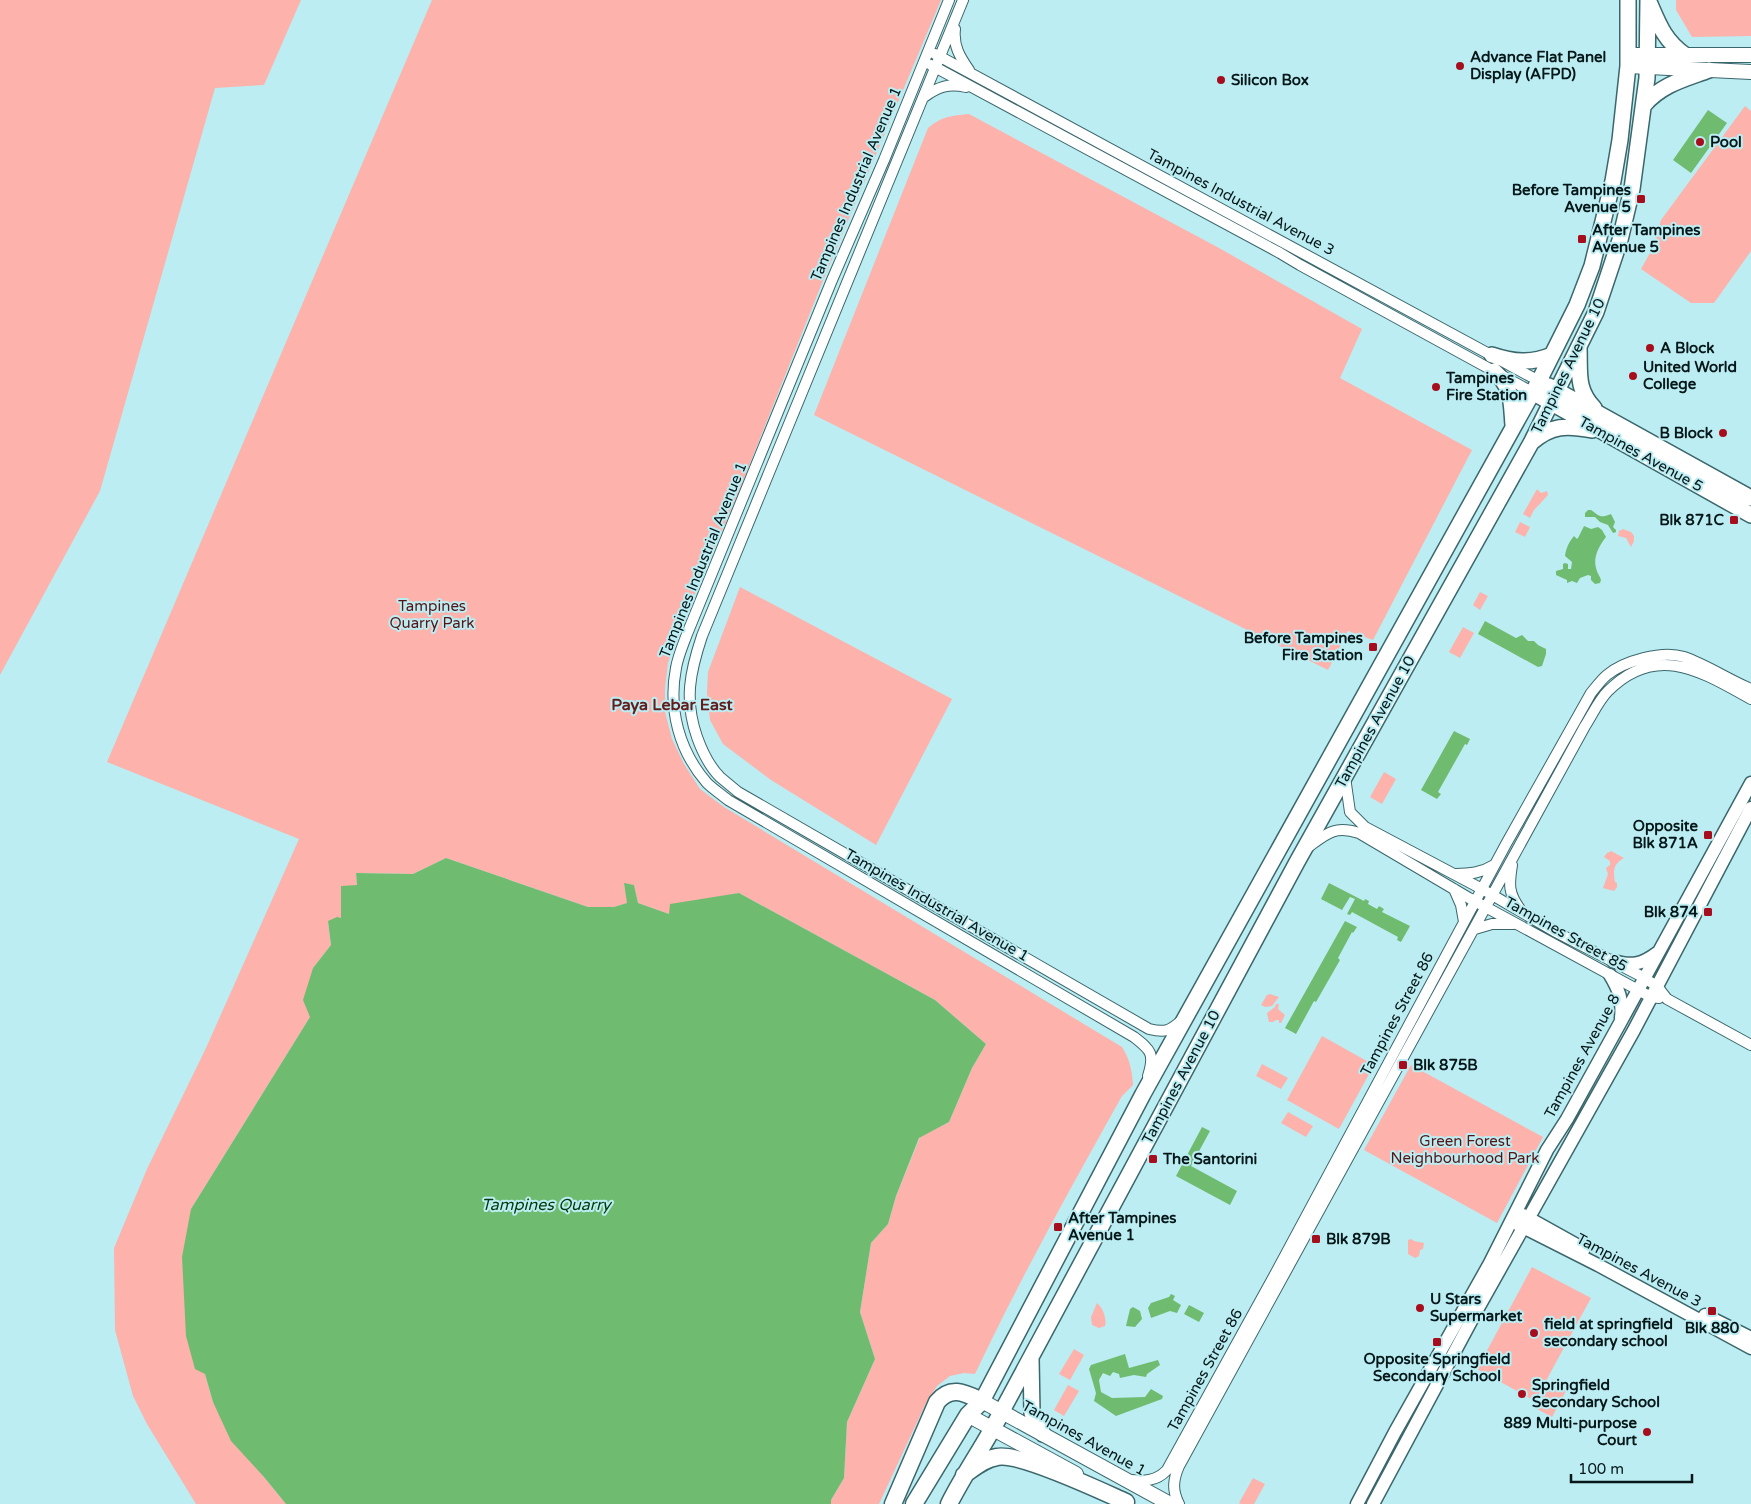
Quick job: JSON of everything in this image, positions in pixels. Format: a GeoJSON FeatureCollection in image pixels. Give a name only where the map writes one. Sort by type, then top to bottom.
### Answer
{"type":"FeatureCollection","features":[{"type":"Feature","properties":{"kind":"highway"},"geometry":{"type":"LineString","coordinates":[[893,1504],[937,1402],[943,1395],[950,1392],[966,1393],[982,1401]]}},
{"type":"Feature","properties":{"kind":"highway"},"geometry":{"type":"LineString","coordinates":[[927,1504],[975,1419],[982,1401]]}},
{"type":"Feature","properties":{"kind":"highway"},"geometry":{"type":"LineString","coordinates":[[914,1504],[968,1415],[982,1401]]}},
{"type":"Feature","properties":{"kind":"highway"},"geometry":{"type":"LineString","coordinates":[[949,1504],[964,1475],[993,1430],[1002,1411]]}},
{"type":"Feature","properties":{"kind":"highway"},"geometry":{"type":"LineString","coordinates":[[964,1475],[984,1460],[998,1456],[1014,1457],[1061,1474],[1128,1503]]}},
{"type":"Feature","properties":{"kind":"main road","name":"Tampines Avenue 10"},"geometry":{"type":"LineString","coordinates":[[982,1401],[1143,1094],[1535,386],[1577,305],[1592,266],[1613,181],[1620,140],[1628,61],[1628,0]]}},
{"type":"Feature","properties":{"kind":"main road","name":"Tampines Avenue 10"},"geometry":{"type":"LineString","coordinates":[[1002,1411],[1302,852],[1530,443],[1580,347],[1596,312],[1620,240],[1632,190],[1644,105],[1648,0]]}},
{"type":"Feature","properties":{"kind":"main road"},"geometry":{"type":"LineString","coordinates":[[1648,0],[1667,40],[1685,55]]}},
{"type":"Feature","properties":{"kind":"main road"},"geometry":{"type":"LineString","coordinates":[[1647,61],[1685,55],[1751,55]]}},
{"type":"Feature","properties":{"kind":"main road"},"geometry":{"type":"LineString","coordinates":[[1628,61],[1647,61],[1710,70],[1751,72]]}},
{"type":"Feature","properties":{"kind":"main road"},"geometry":{"type":"LineString","coordinates":[[1644,105],[1654,94],[1667,86],[1710,70]]}},
{"type":"Feature","properties":{"kind":"main road"},"geometry":{"type":"LineString","coordinates":[[1580,347],[1582,393],[1598,412]]}},
{"type":"Feature","properties":{"kind":"main road"},"geometry":{"type":"LineString","coordinates":[[1492,355],[1516,362],[1537,360],[1552,355]]}},
{"type":"Feature","properties":{"kind":"main road"},"geometry":{"type":"LineString","coordinates":[[1494,371],[1504,380],[1510,396],[1513,425]]}},
{"type":"Feature","properties":{"kind":"main road","name":"Tampines Avenue 5"},"geometry":{"type":"LineString","coordinates":[[1535,386],[1554,396],[1598,412],[1751,498]]}},
{"type":"Feature","properties":{"kind":"main road","name":"Tampines Avenue 5"},"geometry":{"type":"LineString","coordinates":[[1554,396],[1603,432],[1751,515]]}},
{"type":"Feature","properties":{"kind":"main road"},"geometry":{"type":"LineString","coordinates":[[1530,443],[1550,429],[1576,427],[1603,432]]}},
{"type":"Feature","properties":{"kind":"main road"},"geometry":{"type":"LineString","coordinates":[[1031,1358],[1032,1413],[1035,1422],[1043,1434]]}},
{"type":"Feature","properties":{"kind":"main road","name":"Tampines Avenue 1"},"geometry":{"type":"LineString","coordinates":[[982,1401],[1170,1504]]}},
{"type":"Feature","properties":{"kind":"main road"},"geometry":{"type":"LineString","coordinates":[[975,1419],[1128,1503]]}},
{"type":"Feature","properties":{"kind":"street","name":"Tampines Industrial Avenue 1"},"geometry":{"type":"LineString","coordinates":[[949,0],[687,634],[676,666],[673,711],[679,736],[690,759],[707,783],[728,800],[1134,1037],[1148,1047],[1151,1057],[1151,1068],[1143,1094]]}},
{"type":"Feature","properties":{"kind":"street","name":"Tampines Industrial Avenue 1"},"geometry":{"type":"LineString","coordinates":[[963,0],[702,636],[694,659],[688,705],[702,752],[719,776],[738,792],[1149,1029],[1162,1032],[1169,1030],[1187,1016]]}},
{"type":"Feature","properties":{"kind":"street"},"geometry":{"type":"LineString","coordinates":[[956,18],[955,46],[971,73]]}},
{"type":"Feature","properties":{"kind":"street","name":"Tampines Industrial Avenue 3"},"geometry":{"type":"LineString","coordinates":[[928,50],[1492,355],[1535,386]]}},
{"type":"Feature","properties":{"kind":"street","name":"Tampines Industrial Avenue 3"},"geometry":{"type":"LineString","coordinates":[[924,61],[1494,371],[1535,386]]}},
{"type":"Feature","properties":{"kind":"street"},"geometry":{"type":"LineString","coordinates":[[923,98],[943,86],[958,85],[975,89]]}},
{"type":"Feature","properties":{"kind":"street","name":"Tampines Street 86"},"geometry":{"type":"LineString","coordinates":[[1127,1480],[1146,1481],[1156,1478],[1167,1470],[1273,1278],[1475,901],[1591,693],[1607,675],[1631,662],[1656,656],[1669,656],[1683,657],[1748,693]]}},
{"type":"Feature","properties":{"kind":"street","name":"Tampines Street 86"},"geometry":{"type":"LineString","coordinates":[[1179,1504],[1173,1487],[1179,1466],[1585,726],[1607,692],[1624,677],[1639,670],[1654,666],[1682,666],[1748,693]]}},
{"type":"Feature","properties":{"kind":"street","name":"Tampines Street 85"},"geometry":{"type":"LineString","coordinates":[[1345,776],[1350,812],[1365,827],[1482,889],[1657,986]]}},
{"type":"Feature","properties":{"kind":"street","name":"Tampines Avenue 8"},"geometry":{"type":"LineString","coordinates":[[1357,1504],[1482,1278],[1547,1150],[1567,1119],[1751,783]]}},
{"type":"Feature","properties":{"kind":"street"},"geometry":{"type":"LineString","coordinates":[[1373,1504],[1477,1310],[1657,986],[1751,808]]}},
{"type":"Feature","properties":{"kind":"street","name":"Tampines Street 85"},"geometry":{"type":"LineString","coordinates":[[1302,852],[1326,834],[1340,829],[1359,833],[1475,901],[1610,975],[1651,997],[1667,999]]}},
{"type":"Feature","properties":{"kind":"street"},"geometry":{"type":"LineString","coordinates":[[1514,856],[1510,889],[1513,899],[1522,912]]}},
{"type":"Feature","properties":{"kind":"street"},"geometry":{"type":"LineString","coordinates":[[1454,874],[1477,873],[1486,870],[1496,863]]}},
{"type":"Feature","properties":{"kind":"street"},"geometry":{"type":"LineString","coordinates":[[1453,888],[1460,899],[1464,922]]}},
{"type":"Feature","properties":{"kind":"street"},"geometry":{"type":"LineString","coordinates":[[1475,929],[1500,923],[1522,926]]}},
{"type":"Feature","properties":{"kind":"street"},"geometry":{"type":"LineString","coordinates":[[1613,961],[1628,965],[1636,964],[1646,961],[1660,951]]}},
{"type":"Feature","properties":{"kind":"street"},"geometry":{"type":"LineString","coordinates":[[1610,975],[1622,1001],[1620,1023]]}},
{"type":"Feature","properties":{"kind":"street"},"geometry":{"type":"LineString","coordinates":[[1657,986],[1667,999],[1751,1046]]}},
{"type":"Feature","properties":{"kind":"street","name":"Tampines Avenue 3"},"geometry":{"type":"LineString","coordinates":[[1514,1216],[1751,1338]]}},
{"type":"Feature","properties":{"kind":"street","name":"Tampines Avenue 3"},"geometry":{"type":"LineString","coordinates":[[1527,1223],[1598,1265],[1751,1348]]}},
{"type":"Feature","properties":{"kind":"street"},"geometry":{"type":"LineString","coordinates":[[1371,1478],[1384,1484]]}},
{"type":"Feature","properties":{"kind":"green space"},"geometry":{"type":"Polygon","coordinates":[[[0,0],[301,0],[264,85],[215,88],[100,491],[0,675],[0,0]]]}},
{"type":"Feature","properties":{"kind":"green space","name":"Tampines Quarry Park"},"geometry":{"type":"Polygon","coordinates":[[[432,0],[941,0],[824,278],[739,491],[679,631],[668,663],[665,688],[665,712],[672,739],[684,764],[700,789],[724,807],[1122,1047],[1130,1065],[1133,1085],[1122,1096],[1065,1199],[975,1374],[964,1373],[950,1376],[937,1386],[926,1403],[879,1504],[831,1504],[831,1500],[844,1478],[847,1422],[875,1359],[860,1312],[871,1243],[888,1224],[896,1196],[920,1137],[949,1122],[972,1068],[986,1044],[935,1000],[739,893],[669,914],[638,903],[634,885],[624,884],[628,903],[614,907],[588,907],[446,858],[413,874],[356,873],[357,885],[341,919],[328,922],[331,945],[313,968],[310,1017],[191,1209],[205,1374],[213,1402],[264,1477],[286,1504],[196,1504],[147,1424],[133,1396],[115,1330],[114,1248],[147,1169],[206,1048],[299,839],[107,762],[432,0]]]}},
{"type":"Feature","properties":{"kind":"green space"},"geometry":{"type":"Polygon","coordinates":[[[1676,0],[1751,0],[1751,36],[1692,37],[1676,10],[1676,0]]]}},
{"type":"Feature","properties":{"kind":"green space"},"geometry":{"type":"Polygon","coordinates":[[[1745,106],[1751,111],[1751,251],[1714,303],[1691,303],[1641,269],[1655,244],[1661,220],[1745,106]]]}},
{"type":"Feature","properties":{"kind":"green space"},"geometry":{"type":"Polygon","coordinates":[[[969,114],[1219,248],[1362,329],[1340,378],[1472,450],[1373,640],[1348,631],[1328,670],[814,415],[928,128],[947,117],[969,114]]]}},
{"type":"Feature","properties":{"kind":"green space"},"geometry":{"type":"Polygon","coordinates":[[[1537,489],[1541,493],[1547,491],[1548,495],[1534,510],[1530,518],[1523,514],[1537,489]]]}},
{"type":"Feature","properties":{"kind":"green space"},"geometry":{"type":"Polygon","coordinates":[[[1520,522],[1530,527],[1525,537],[1515,532],[1520,522]]]}},
{"type":"Feature","properties":{"kind":"green space"},"geometry":{"type":"Polygon","coordinates":[[[1623,529],[1631,532],[1634,536],[1631,547],[1626,538],[1618,536],[1619,531],[1623,529]]]}},
{"type":"Feature","properties":{"kind":"green space"},"geometry":{"type":"Polygon","coordinates":[[[740,587],[952,699],[876,845],[771,780],[723,744],[710,720],[707,693],[708,672],[740,587]]]}},
{"type":"Feature","properties":{"kind":"green space"},"geometry":{"type":"Polygon","coordinates":[[[1480,592],[1488,596],[1480,610],[1473,605],[1480,592]]]}},
{"type":"Feature","properties":{"kind":"green space"},"geometry":{"type":"Polygon","coordinates":[[[1463,627],[1474,633],[1460,658],[1449,652],[1463,627]]]}},
{"type":"Feature","properties":{"kind":"green space"},"geometry":{"type":"Polygon","coordinates":[[[1384,772],[1396,779],[1382,804],[1370,797],[1384,772]]]}},
{"type":"Feature","properties":{"kind":"green space"},"geometry":{"type":"Polygon","coordinates":[[[1611,851],[1624,858],[1618,863],[1614,871],[1617,887],[1614,891],[1603,888],[1608,874],[1606,868],[1610,865],[1610,861],[1604,857],[1611,851]]]}},
{"type":"Feature","properties":{"kind":"green space"},"geometry":{"type":"Polygon","coordinates":[[[1267,995],[1279,997],[1272,1006],[1266,1007],[1261,1005],[1267,995]]]}},
{"type":"Feature","properties":{"kind":"green space"},"geometry":{"type":"Polygon","coordinates":[[[1276,1004],[1279,1004],[1278,1009],[1285,1015],[1281,1023],[1279,1023],[1279,1020],[1269,1022],[1267,1013],[1276,1004]]]}},
{"type":"Feature","properties":{"kind":"green space"},"geometry":{"type":"Polygon","coordinates":[[[1322,1036],[1374,1065],[1339,1129],[1287,1100],[1322,1036]]]}},
{"type":"Feature","properties":{"kind":"green space"},"geometry":{"type":"Polygon","coordinates":[[[1262,1064],[1288,1078],[1281,1089],[1256,1076],[1262,1064]]]}},
{"type":"Feature","properties":{"kind":"green space","name":"Green Forest Neighbourhood Park"},"geometry":{"type":"Polygon","coordinates":[[[1411,1065],[1543,1137],[1497,1223],[1364,1150],[1411,1065]]]}},
{"type":"Feature","properties":{"kind":"green space"},"geometry":{"type":"Polygon","coordinates":[[[1288,1112],[1313,1126],[1306,1137],[1281,1123],[1288,1112]]]}},
{"type":"Feature","properties":{"kind":"green space"},"geometry":{"type":"Polygon","coordinates":[[[1411,1239],[1424,1243],[1419,1256],[1415,1258],[1408,1254],[1408,1240],[1411,1239]]]}},
{"type":"Feature","properties":{"kind":"green space","name":"field at springfield secondary school"},"geometry":{"type":"Polygon","coordinates":[[[1532,1267],[1591,1298],[1535,1401],[1477,1369],[1532,1267]]]}},
{"type":"Feature","properties":{"kind":"green space"},"geometry":{"type":"Polygon","coordinates":[[[1097,1303],[1105,1317],[1105,1326],[1099,1328],[1092,1325],[1091,1317],[1097,1303]]]}},
{"type":"Feature","properties":{"kind":"green space"},"geometry":{"type":"Polygon","coordinates":[[[1074,1349],[1084,1355],[1070,1380],[1059,1374],[1074,1349]]]}},
{"type":"Feature","properties":{"kind":"green space"},"geometry":{"type":"Polygon","coordinates":[[[1552,1379],[1568,1387],[1552,1417],[1535,1408],[1552,1379]]]}},
{"type":"Feature","properties":{"kind":"green space"},"geometry":{"type":"Polygon","coordinates":[[[1068,1385],[1079,1391],[1064,1416],[1054,1410],[1068,1385]]]}},
{"type":"Feature","properties":{"kind":"green space"},"geometry":{"type":"Polygon","coordinates":[[[1253,1478],[1265,1484],[1254,1504],[1239,1503],[1253,1478]]]}},
{"type":"Feature","properties":{"kind":"water","name":"Pool"},"geometry":{"type":"Polygon","coordinates":[[[1708,110],[1727,123],[1691,173],[1673,160],[1708,110]]]}},
{"type":"Feature","properties":{"kind":"water"},"geometry":{"type":"Polygon","coordinates":[[[1588,510],[1602,516],[1611,514],[1615,522],[1613,527],[1616,532],[1613,533],[1608,525],[1600,522],[1595,517],[1585,517],[1585,513],[1588,510]]]}},
{"type":"Feature","properties":{"kind":"water"},"geometry":{"type":"Polygon","coordinates":[[[1584,526],[1591,529],[1598,527],[1606,537],[1599,548],[1595,560],[1596,570],[1601,580],[1600,583],[1595,584],[1591,580],[1591,576],[1588,575],[1580,578],[1577,583],[1572,581],[1567,583],[1567,580],[1556,575],[1556,571],[1563,569],[1563,564],[1565,563],[1568,564],[1568,569],[1571,569],[1572,562],[1565,556],[1566,550],[1574,536],[1578,538],[1584,526]]]}},
{"type":"Feature","properties":{"kind":"water"},"geometry":{"type":"Polygon","coordinates":[[[1485,621],[1516,638],[1522,635],[1528,641],[1534,641],[1546,649],[1542,666],[1538,667],[1478,634],[1485,621]]]}},
{"type":"Feature","properties":{"kind":"water"},"geometry":{"type":"Polygon","coordinates":[[[1454,731],[1470,739],[1467,745],[1465,744],[1438,792],[1441,794],[1437,799],[1421,790],[1454,731]]]}},
{"type":"Feature","properties":{"kind":"water","name":"Tampines Quarry"},"geometry":{"type":"Polygon","coordinates":[[[446,858],[588,907],[614,907],[627,903],[624,883],[634,885],[638,903],[669,914],[670,904],[739,893],[935,1000],[986,1044],[972,1068],[949,1122],[919,1138],[896,1196],[888,1224],[871,1243],[860,1312],[875,1359],[847,1422],[844,1478],[831,1500],[831,1504],[286,1504],[231,1441],[213,1402],[205,1374],[195,1369],[186,1336],[182,1257],[191,1209],[310,1017],[303,1000],[313,968],[331,945],[328,921],[337,917],[341,918],[341,886],[357,885],[356,873],[413,874],[446,858]]]}},
{"type":"Feature","properties":{"kind":"water"},"geometry":{"type":"Polygon","coordinates":[[[1329,883],[1364,901],[1365,899],[1369,901],[1368,904],[1377,909],[1379,906],[1384,909],[1382,912],[1410,926],[1401,942],[1397,940],[1398,937],[1352,912],[1350,915],[1347,914],[1355,899],[1350,897],[1342,910],[1321,899],[1329,883]]]}},
{"type":"Feature","properties":{"kind":"water"},"geometry":{"type":"Polygon","coordinates":[[[1345,921],[1357,927],[1352,932],[1338,958],[1340,960],[1296,1034],[1285,1028],[1345,921]]]}},
{"type":"Feature","properties":{"kind":"water"},"geometry":{"type":"Polygon","coordinates":[[[1202,1127],[1210,1131],[1191,1166],[1237,1191],[1230,1205],[1176,1176],[1202,1127]]]}},
{"type":"Feature","properties":{"kind":"water"},"geometry":{"type":"Polygon","coordinates":[[[1171,1294],[1175,1296],[1173,1300],[1181,1305],[1177,1313],[1170,1311],[1151,1318],[1148,1308],[1151,1303],[1169,1297],[1171,1294]]]}},
{"type":"Feature","properties":{"kind":"water"},"geometry":{"type":"Polygon","coordinates":[[[1189,1305],[1204,1313],[1199,1322],[1184,1314],[1189,1305]]]}},
{"type":"Feature","properties":{"kind":"water"},"geometry":{"type":"Polygon","coordinates":[[[1133,1307],[1140,1311],[1142,1319],[1135,1327],[1126,1326],[1130,1309],[1133,1307]]]}},
{"type":"Feature","properties":{"kind":"water"},"geometry":{"type":"Polygon","coordinates":[[[1125,1354],[1129,1368],[1158,1360],[1160,1365],[1147,1374],[1146,1377],[1134,1375],[1120,1378],[1119,1374],[1113,1372],[1110,1376],[1103,1373],[1099,1380],[1101,1392],[1112,1398],[1145,1397],[1151,1389],[1163,1396],[1162,1399],[1116,1416],[1094,1401],[1096,1393],[1089,1369],[1091,1365],[1125,1354]]]}},
{"type":"Feature","properties":{"kind":"place","name":"Advance Flat Panel Display (AFPD)"},"geometry":{"type":"Point","coordinates":[1460,66]}},
{"type":"Feature","properties":{"kind":"place","name":"Silicon Box"},"geometry":{"type":"Point","coordinates":[1221,80]}},
{"type":"Feature","properties":{"kind":"place","name":"Pool"},"geometry":{"type":"Point","coordinates":[1700,142]}},
{"type":"Feature","properties":{"kind":"place","name":"Before Tampines Avenue 5"},"geometry":{"type":"Point","coordinates":[1641,199]}},
{"type":"Feature","properties":{"kind":"place","name":"After Tampines Avenue 5"},"geometry":{"type":"Point","coordinates":[1582,239]}},
{"type":"Feature","properties":{"kind":"place","name":"A Block"},"geometry":{"type":"Point","coordinates":[1650,348]}},
{"type":"Feature","properties":{"kind":"place","name":"United World College"},"geometry":{"type":"Point","coordinates":[1633,376]}},
{"type":"Feature","properties":{"kind":"place","name":"Tampines Fire Station"},"geometry":{"type":"Point","coordinates":[1436,387]}},
{"type":"Feature","properties":{"kind":"place","name":"B Block"},"geometry":{"type":"Point","coordinates":[1723,433]}},
{"type":"Feature","properties":{"kind":"place","name":"Blk 871C"},"geometry":{"type":"Point","coordinates":[1734,520]}},
{"type":"Feature","properties":{"kind":"place","name":"Before Tampines Fire Station"},"geometry":{"type":"Point","coordinates":[1373,647]}},
{"type":"Feature","properties":{"kind":"place","name":"Opposite Blk 871A"},"geometry":{"type":"Point","coordinates":[1708,835]}},
{"type":"Feature","properties":{"kind":"place","name":"Blk 874"},"geometry":{"type":"Point","coordinates":[1708,912]}},
{"type":"Feature","properties":{"kind":"place","name":"Blk 875B"},"geometry":{"type":"Point","coordinates":[1403,1065]}},
{"type":"Feature","properties":{"kind":"place","name":"The Santorini"},"geometry":{"type":"Point","coordinates":[1153,1159]}},
{"type":"Feature","properties":{"kind":"place","name":"After Tampines Avenue 1"},"geometry":{"type":"Point","coordinates":[1058,1227]}},
{"type":"Feature","properties":{"kind":"place","name":"Blk 879B"},"geometry":{"type":"Point","coordinates":[1316,1239]}},
{"type":"Feature","properties":{"kind":"place","name":"U Stars Supermarket"},"geometry":{"type":"Point","coordinates":[1420,1308]}},
{"type":"Feature","properties":{"kind":"place","name":"Blk 880"},"geometry":{"type":"Point","coordinates":[1712,1311]}},
{"type":"Feature","properties":{"kind":"place","name":"field at springfield secondary school"},"geometry":{"type":"Point","coordinates":[1534,1333]}},
{"type":"Feature","properties":{"kind":"place","name":"Opposite Springfield Secondary School"},"geometry":{"type":"Point","coordinates":[1437,1342]}},
{"type":"Feature","properties":{"kind":"place","name":"Springfield Secondary School"},"geometry":{"type":"Point","coordinates":[1522,1394]}},
{"type":"Feature","properties":{"kind":"place","name":"889 Multi-purpose Court"},"geometry":{"type":"Point","coordinates":[1647,1432]}},
{"type":"Feature","properties":{"kind":"district","name":"Paya Lebar East"},"geometry":{"type":"Point","coordinates":[672,704]}}]}
